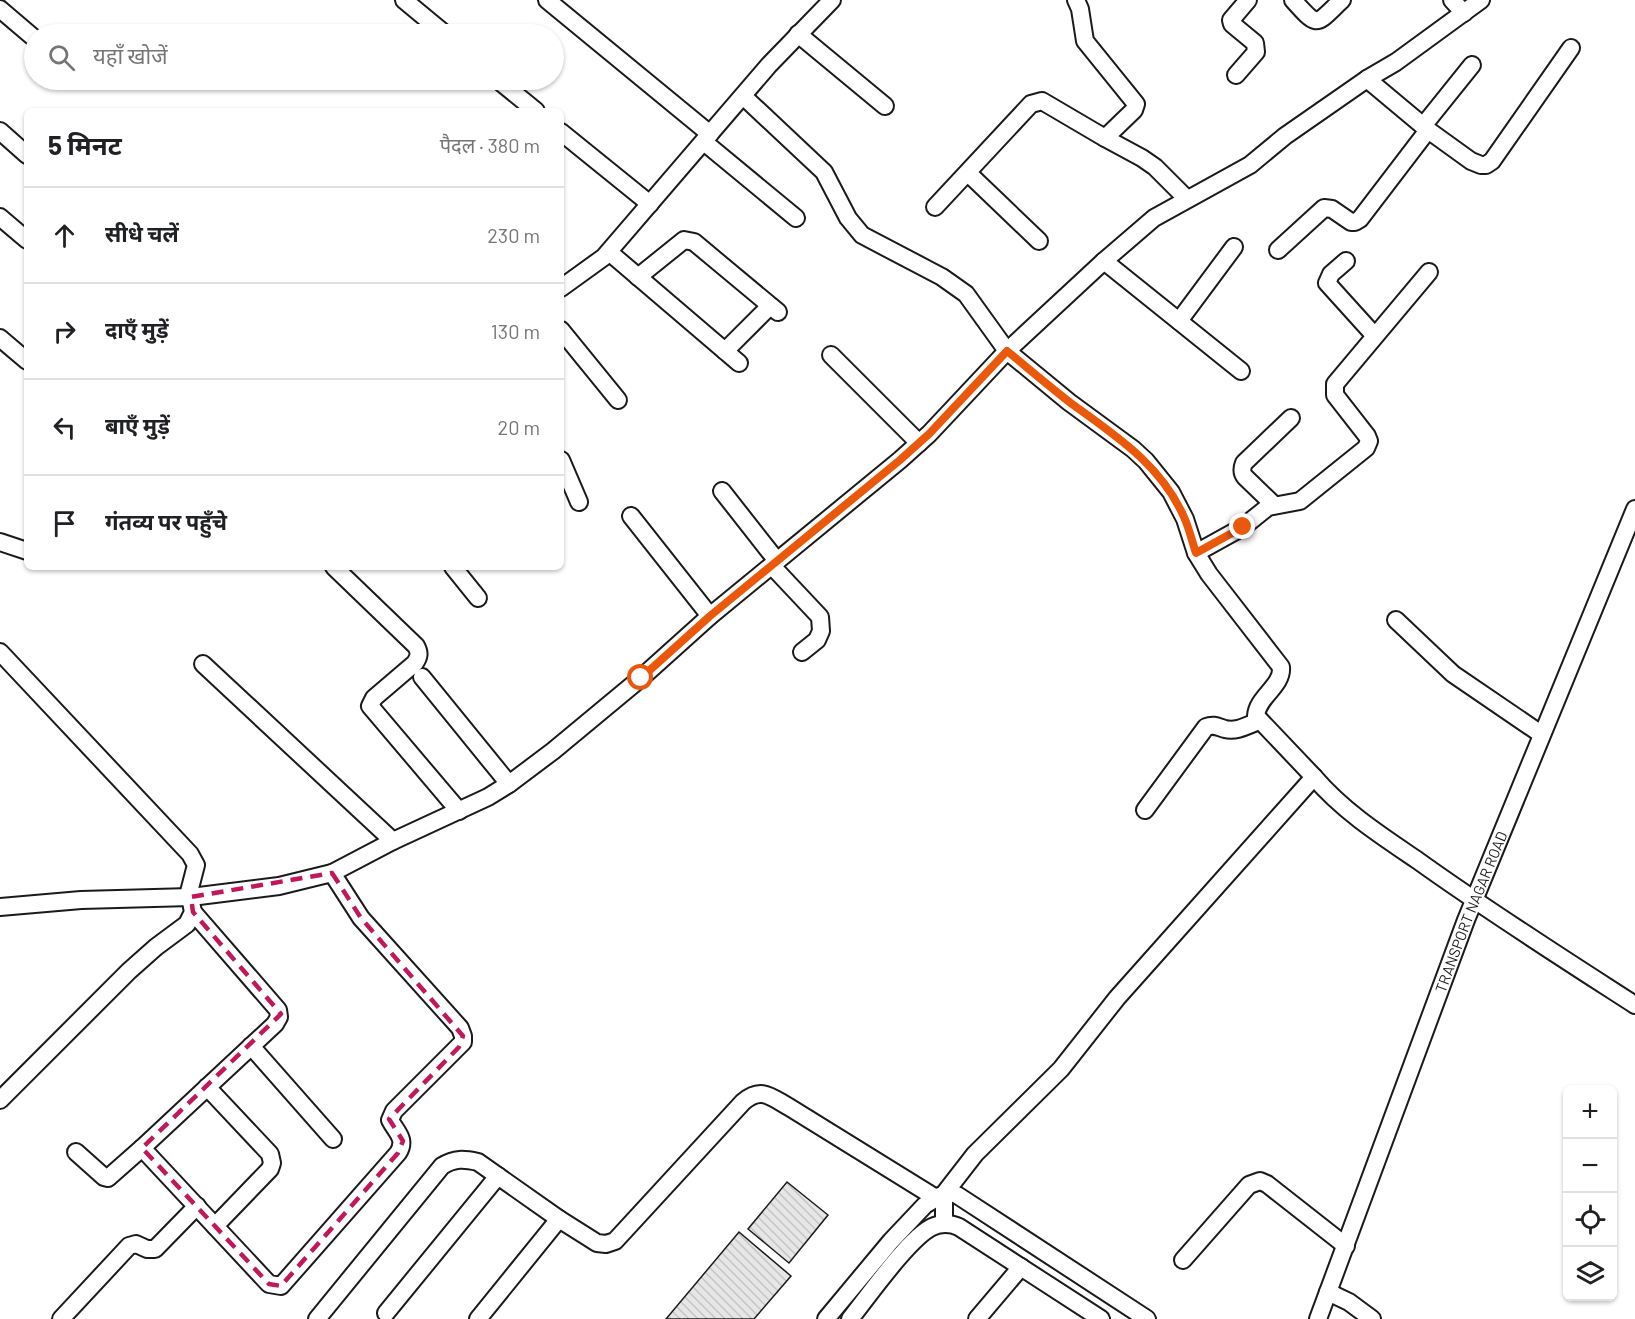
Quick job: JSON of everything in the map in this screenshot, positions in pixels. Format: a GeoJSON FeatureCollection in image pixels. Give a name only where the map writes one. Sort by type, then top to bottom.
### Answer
{"type":"FeatureCollection","features":[{"type":"Feature","properties":{"kind":"street"},"geometry":{"type":"LineString","coordinates":[[404,0],[433,24]]}},
{"type":"Feature","properties":{"kind":"street"},"geometry":{"type":"LineString","coordinates":[[547,0],[796,218]]}},
{"type":"Feature","properties":{"kind":"street"},"geometry":{"type":"LineString","coordinates":[[1076,0],[1080,9],[1085,40],[1136,104],[1134,110],[1104,138]]}},
{"type":"Feature","properties":{"kind":"street"},"geometry":{"type":"LineString","coordinates":[[1236,75],[1256,52],[1254,43],[1232,24],[1231,20],[1248,0]]}},
{"type":"Feature","properties":{"kind":"street"},"geometry":{"type":"LineString","coordinates":[[1293,0],[1311,20],[1315,21],[1320,20],[1342,0]]}},
{"type":"Feature","properties":{"kind":"street"},"geometry":{"type":"LineString","coordinates":[[1452,0],[1464,14]]}},
{"type":"Feature","properties":{"kind":"street"},"geometry":{"type":"LineString","coordinates":[[0,907],[81,900],[192,905],[279,886],[332,873],[393,841],[488,797],[553,751],[633,685],[710,616],[919,443],[1007,351],[1154,218],[1250,165],[1285,136],[1367,79],[1396,62],[1481,0]]}},
{"type":"Feature","properties":{"kind":"street"},"geometry":{"type":"LineString","coordinates":[[564,286],[609,252],[827,2]]}},
{"type":"Feature","properties":{"kind":"street"},"geometry":{"type":"LineString","coordinates":[[0,9],[24,29]]}},
{"type":"Feature","properties":{"kind":"street"},"geometry":{"type":"LineString","coordinates":[[798,34],[885,106]]}},
{"type":"Feature","properties":{"kind":"street"},"geometry":{"type":"LineString","coordinates":[[1367,79],[1425,128],[1471,161],[1486,165],[1492,161],[1571,48]]}},
{"type":"Feature","properties":{"kind":"street"},"geometry":{"type":"LineString","coordinates":[[1278,250],[1324,208],[1352,222],[1360,219],[1472,65]]}},
{"type":"Feature","properties":{"kind":"street"},"geometry":{"type":"LineString","coordinates":[[510,90],[532,108]]}},
{"type":"Feature","properties":{"kind":"street"},"geometry":{"type":"LineString","coordinates":[[743,96],[824,172],[854,228],[873,242],[942,278],[966,294],[978,307],[1007,351],[1069,402],[1133,449],[1160,476],[1185,519],[1196,553],[1235,609],[1281,667],[1282,676],[1256,712],[1258,721],[1330,795],[1361,821],[1475,902],[1635,1005]]}},
{"type":"Feature","properties":{"kind":"street"},"geometry":{"type":"LineString","coordinates":[[935,207],[1036,101],[1048,103],[1104,138],[1133,152],[1155,167],[1187,199]]}},
{"type":"Feature","properties":{"kind":"street"},"geometry":{"type":"LineString","coordinates":[[1,134],[24,153]]}},
{"type":"Feature","properties":{"kind":"street"},"geometry":{"type":"LineString","coordinates":[[564,134],[650,204]]}},
{"type":"Feature","properties":{"kind":"street"},"geometry":{"type":"LineString","coordinates":[[968,174],[1040,241]]}},
{"type":"Feature","properties":{"kind":"street"},"geometry":{"type":"LineString","coordinates":[[0,218],[24,238]]}},
{"type":"Feature","properties":{"kind":"street"},"geometry":{"type":"LineString","coordinates":[[638,277],[680,243],[689,240],[774,309],[724,351]]}},
{"type":"Feature","properties":{"kind":"street"},"geometry":{"type":"LineString","coordinates":[[1179,321],[1234,247]]}},
{"type":"Feature","properties":{"kind":"street"},"geometry":{"type":"LineString","coordinates":[[609,252],[739,363]]}},
{"type":"Feature","properties":{"kind":"street"},"geometry":{"type":"LineString","coordinates":[[1104,261],[1241,371]]}},
{"type":"Feature","properties":{"kind":"street"},"geometry":{"type":"LineString","coordinates":[[1346,261],[1331,274],[1327,283],[1374,335]]}},
{"type":"Feature","properties":{"kind":"street"},"geometry":{"type":"LineString","coordinates":[[1196,553],[1243,527],[1273,504],[1300,501],[1366,448],[1369,441],[1367,436],[1341,403],[1334,390],[1339,378],[1429,272]]}},
{"type":"Feature","properties":{"kind":"street"},"geometry":{"type":"LineString","coordinates":[[564,334],[618,400]]}},
{"type":"Feature","properties":{"kind":"street"},"geometry":{"type":"LineString","coordinates":[[0,338],[24,358]]}},
{"type":"Feature","properties":{"kind":"street"},"geometry":{"type":"LineString","coordinates":[[831,355],[919,443]]}},
{"type":"Feature","properties":{"kind":"street"},"geometry":{"type":"LineString","coordinates":[[1273,504],[1245,477],[1242,468],[1244,463],[1291,418]]}},
{"type":"Feature","properties":{"kind":"street"},"geometry":{"type":"LineString","coordinates":[[564,467],[579,502]]}},
{"type":"Feature","properties":{"kind":"street"},"geometry":{"type":"LineString","coordinates":[[722,491],[775,564],[820,617],[822,631],[817,640],[802,652]]}},
{"type":"Feature","properties":{"kind":"street","name":"TRANSPORT NAGAR ROAD"},"geometry":{"type":"LineString","coordinates":[[1318,1319],[1462,931],[1635,509]]}},
{"type":"Feature","properties":{"kind":"street"},"geometry":{"type":"LineString","coordinates":[[631,516],[710,616]]}},
{"type":"Feature","properties":{"kind":"street"},"geometry":{"type":"LineString","coordinates":[[0,542],[24,550]]}},
{"type":"Feature","properties":{"kind":"street"},"geometry":{"type":"LineString","coordinates":[[337,570],[416,646],[418,657],[415,663],[374,698],[370,706],[459,811]]}},
{"type":"Feature","properties":{"kind":"street"},"geometry":{"type":"LineString","coordinates":[[455,570],[478,598]]}},
{"type":"Feature","properties":{"kind":"street"},"geometry":{"type":"LineString","coordinates":[[1396,620],[1453,674],[1541,734]]}},
{"type":"Feature","properties":{"kind":"street"},"geometry":{"type":"LineString","coordinates":[[0,652],[195,860],[195,871],[189,887],[192,905],[187,924],[156,946],[129,971],[0,1100]]}},
{"type":"Feature","properties":{"kind":"street"},"geometry":{"type":"LineString","coordinates":[[203,664],[393,841]]}},
{"type":"Feature","properties":{"kind":"street"},"geometry":{"type":"LineString","coordinates":[[422,677],[509,784]]}},
{"type":"Feature","properties":{"kind":"street"},"geometry":{"type":"LineString","coordinates":[[1145,810],[1208,726],[1241,729],[1258,721]]}},
{"type":"Feature","properties":{"kind":"street"},"geometry":{"type":"LineString","coordinates":[[826,1319],[891,1241],[925,1205],[940,1196],[975,1154],[1061,1069],[1117,998],[1314,777]]}},
{"type":"Feature","properties":{"kind":"street"},"geometry":{"type":"LineString","coordinates":[[142,1148],[269,1284],[281,1286],[403,1146],[403,1141],[392,1124],[391,1115],[463,1042],[463,1036],[460,1028],[361,918],[332,873]]}},
{"type":"Feature","properties":{"kind":"street"},"geometry":{"type":"LineString","coordinates":[[76,1152],[108,1178],[275,1024],[279,1017],[278,1010],[192,905]]}},
{"type":"Feature","properties":{"kind":"street"},"geometry":{"type":"LineString","coordinates":[[251,1046],[333,1139]]}},
{"type":"Feature","properties":{"kind":"street"},"geometry":{"type":"LineString","coordinates":[[207,1087],[270,1154],[272,1163],[270,1169],[215,1226]]}},
{"type":"Feature","properties":{"kind":"street"},"geometry":{"type":"LineString","coordinates":[[317,1319],[442,1166],[451,1160],[462,1159],[478,1162],[559,1219],[597,1243],[606,1244],[615,1242],[743,1102],[750,1095],[758,1093],[767,1094],[940,1196],[957,1195],[1147,1319]]}},
{"type":"Feature","properties":{"kind":"street"},"geometry":{"type":"LineString","coordinates":[[386,1317],[498,1176]]}},
{"type":"Feature","properties":{"kind":"street"},"geometry":{"type":"LineString","coordinates":[[1183,1260],[1249,1185],[1260,1181],[1267,1184],[1346,1246]]}},
{"type":"Feature","properties":{"kind":"street"},"geometry":{"type":"LineString","coordinates":[[940,1196],[944,1224]]}},
{"type":"Feature","properties":{"kind":"street"},"geometry":{"type":"LineString","coordinates":[[61,1319],[129,1246],[136,1244],[147,1249],[154,1249],[197,1206]]}},
{"type":"Feature","properties":{"kind":"street"},"geometry":{"type":"LineString","coordinates":[[478,1319],[559,1219]]}},
{"type":"Feature","properties":{"kind":"street"},"geometry":{"type":"LineString","coordinates":[[850,1319],[916,1238],[932,1227],[944,1224],[959,1227],[1103,1319],[1123,1303]]}},
{"type":"Feature","properties":{"kind":"street"},"geometry":{"type":"LineString","coordinates":[[977,1319],[1021,1267]]}},
{"type":"Feature","properties":{"kind":"street"},"geometry":{"type":"LineString","coordinates":[[1328,1292],[1349,1302],[1372,1319]]}},
{"type":"Feature","properties":{"kind":"highlighted area"},"geometry":{"type":"Polygon","coordinates":[[[332,873],[361,918],[463,1036],[459,1047],[389,1119],[403,1141],[398,1153],[281,1286],[269,1284],[142,1148],[281,1014],[193,912],[191,897],[332,873]]]}},
{"type":"Feature","properties":{"kind":"building"},"geometry":{"type":"Polygon","coordinates":[[[787,1182],[828,1215],[789,1263],[748,1229],[787,1182]]]}},
{"type":"Feature","properties":{"kind":"building"},"geometry":{"type":"Polygon","coordinates":[[[739,1232],[791,1276],[754,1319],[666,1319],[739,1232]]]}},
{"type":"Feature","properties":{"kind":"route"},"geometry":{"type":"LineString","coordinates":[[641,678],[710,616],[900,460],[929,434],[1007,351],[1146,461],[1171,492],[1185,519],[1196,553],[1243,527]]}}]}
